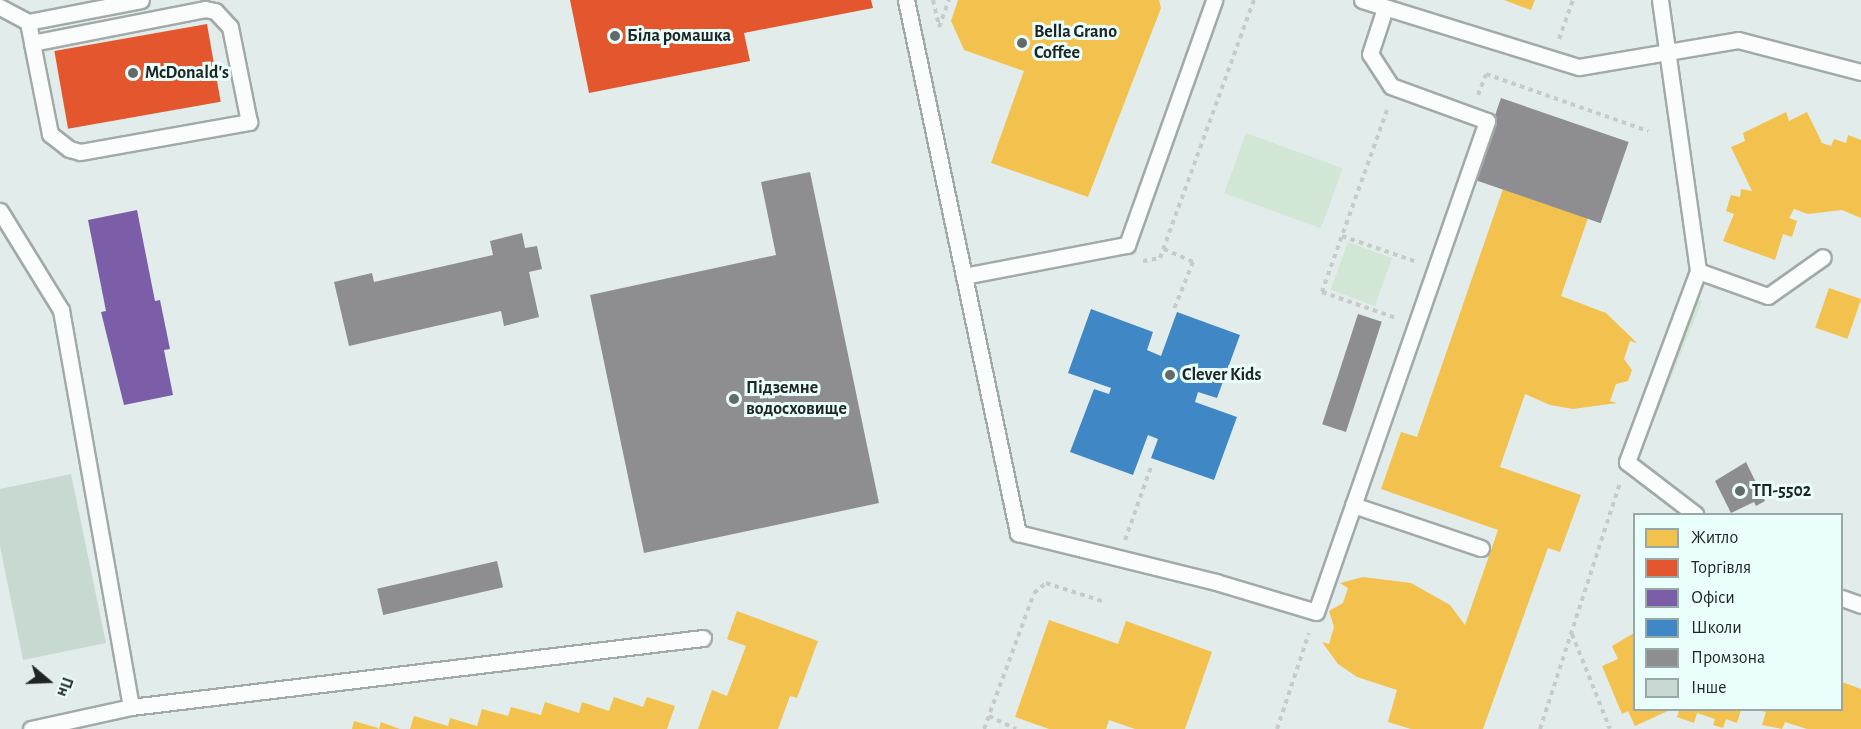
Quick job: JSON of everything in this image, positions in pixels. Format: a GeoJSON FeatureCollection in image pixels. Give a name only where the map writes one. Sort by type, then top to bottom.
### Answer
{"type":"FeatureCollection","features":[{"type":"Feature","properties":{"kind":"lane"},"geometry":{"type":"LineString","coordinates":[[0,7],[28,22],[141,0]]}},
{"type":"Feature","properties":{"kind":"lane"},"geometry":{"type":"LineString","coordinates":[[906,0],[1018,533],[1216,582],[1316,612],[1487,121],[1391,86],[1370,54],[1385,8]]}},
{"type":"Feature","properties":{"kind":"lane"},"geometry":{"type":"LineString","coordinates":[[964,276],[1127,245],[1214,0]]}},
{"type":"Feature","properties":{"kind":"lane"},"geometry":{"type":"LineString","coordinates":[[1362,0],[1579,68],[1668,49],[1737,40],[1861,72]]}},
{"type":"Feature","properties":{"kind":"lane"},"geometry":{"type":"LineString","coordinates":[[1660,0],[1698,271],[1627,462],[1694,513]]}},
{"type":"Feature","properties":{"kind":"lane"},"geometry":{"type":"LineString","coordinates":[[28,22],[32,43],[50,134],[69,149],[80,152],[249,122],[230,27],[215,11],[205,9],[32,43]]}},
{"type":"Feature","properties":{"kind":"lane"},"geometry":{"type":"LineString","coordinates":[[0,211],[61,310],[130,707]]}},
{"type":"Feature","properties":{"kind":"lane"},"geometry":{"type":"LineString","coordinates":[[1698,271],[1768,296],[1823,257]]}},
{"type":"Feature","properties":{"kind":"lane"},"geometry":{"type":"LineString","coordinates":[[1353,505],[1481,548]]}},
{"type":"Feature","properties":{"kind":"lane"},"geometry":{"type":"LineString","coordinates":[[1843,598],[1861,605]]}},
{"type":"Feature","properties":{"kind":"lane"},"geometry":{"type":"LineString","coordinates":[[31,729],[130,707],[703,638]]}},
{"type":"Feature","properties":{"kind":"path"},"geometry":{"type":"LineString","coordinates":[[933,0],[939,27],[949,0]]}},
{"type":"Feature","properties":{"kind":"path"},"geometry":{"type":"LineString","coordinates":[[1138,262],[1160,258],[1164,249],[1254,0]]}},
{"type":"Feature","properties":{"kind":"path"},"geometry":{"type":"LineString","coordinates":[[1486,74],[1648,131]]}},
{"type":"Feature","properties":{"kind":"path"},"geometry":{"type":"LineString","coordinates":[[1381,101],[1387,110],[1398,114]]}},
{"type":"Feature","properties":{"kind":"path"},"geometry":{"type":"LineString","coordinates":[[1387,110],[1322,292],[1398,319]]}},
{"type":"Feature","properties":{"kind":"path"},"geometry":{"type":"LineString","coordinates":[[1342,236],[1417,262]]}},
{"type":"Feature","properties":{"kind":"path"},"geometry":{"type":"LineString","coordinates":[[1164,249],[1193,262],[1174,309]]}},
{"type":"Feature","properties":{"kind":"path"},"geometry":{"type":"LineString","coordinates":[[1413,274],[1421,252]]}},
{"type":"Feature","properties":{"kind":"path"},"geometry":{"type":"LineString","coordinates":[[1394,330],[1402,307]]}},
{"type":"Feature","properties":{"kind":"path"},"geometry":{"type":"LineString","coordinates":[[1540,729],[1627,462]]}},
{"type":"Feature","properties":{"kind":"path"},"geometry":{"type":"LineString","coordinates":[[1125,540],[1152,464]]}},
{"type":"Feature","properties":{"kind":"path"},"geometry":{"type":"LineString","coordinates":[[1115,537],[1136,543]]}},
{"type":"Feature","properties":{"kind":"path"},"geometry":{"type":"LineString","coordinates":[[984,729],[1034,593],[1046,583],[1102,601]]}},
{"type":"Feature","properties":{"kind":"path"},"geometry":{"type":"LineString","coordinates":[[1277,729],[1316,612]]}},
{"type":"Feature","properties":{"kind":"path"},"geometry":{"type":"LineString","coordinates":[[1572,633],[1610,729]]}},
{"type":"Feature","properties":{"kind":"path"},"geometry":{"type":"LineString","coordinates":[[989,716],[1016,729]]}},
{"type":"Feature","properties":{"kind":"green space"},"geometry":{"type":"Polygon","coordinates":[[[1246,133],[1343,168],[1321,228],[1224,193],[1246,133]]]}},
{"type":"Feature","properties":{"kind":"green space"},"geometry":{"type":"Polygon","coordinates":[[[1348,242],[1392,258],[1375,306],[1331,290],[1348,242]]]}},
{"type":"Feature","properties":{"kind":"green space"},"geometry":{"type":"Polygon","coordinates":[[[1692,297],[1702,301],[1640,454],[1630,450],[1692,297]]]}},
{"type":"Feature","properties":{"kind":"building: Житло"},"geometry":{"type":"Polygon","coordinates":[[[958,0],[1159,0],[1161,8],[1088,197],[991,163],[1024,71],[964,50],[951,21],[958,0]]]}},
{"type":"Feature","properties":{"kind":"building: Житло"},"geometry":{"type":"Polygon","coordinates":[[[1504,0],[1535,0],[1531,10],[1504,0]]]}},
{"type":"Feature","properties":{"kind":"building: Житло"},"geometry":{"type":"Polygon","coordinates":[[[1786,112],[1789,121],[1807,112],[1822,143],[1831,146],[1834,139],[1846,143],[1848,135],[1861,140],[1861,218],[1842,210],[1808,214],[1794,209],[1789,218],[1797,221],[1792,237],[1783,234],[1775,260],[1723,241],[1734,214],[1726,211],[1731,195],[1740,197],[1741,189],[1752,191],[1731,147],[1745,141],[1743,133],[1786,112]]]}},
{"type":"Feature","properties":{"kind":"building: Житло"},"geometry":{"type":"Polygon","coordinates":[[[1503,189],[1588,218],[1561,296],[1606,313],[1637,343],[1630,341],[1624,359],[1632,370],[1628,381],[1616,384],[1610,401],[1617,403],[1573,409],[1550,405],[1525,394],[1500,467],[1581,495],[1560,552],[1548,548],[1483,729],[1411,729],[1388,722],[1397,690],[1357,677],[1338,664],[1322,642],[1329,644],[1334,627],[1329,611],[1343,603],[1348,588],[1340,583],[1363,577],[1411,583],[1450,605],[1465,625],[1498,530],[1381,489],[1401,432],[1417,437],[1503,189]]]}},
{"type":"Feature","properties":{"kind":"building: Житло"},"geometry":{"type":"Polygon","coordinates":[[[1829,288],[1861,299],[1847,339],[1815,328],[1829,288]]]}},
{"type":"Feature","properties":{"kind":"building: Житло"},"geometry":{"type":"Polygon","coordinates":[[[737,611],[818,641],[797,698],[790,696],[778,729],[698,729],[712,690],[727,696],[746,646],[727,639],[737,611]]]}},
{"type":"Feature","properties":{"kind":"building: Житло"},"geometry":{"type":"Polygon","coordinates":[[[1049,620],[1118,644],[1126,621],[1212,652],[1185,729],[1135,729],[1109,720],[1106,729],[1049,729],[1015,717],[1049,620]]]}},
{"type":"Feature","properties":{"kind":"building: Житло"},"geometry":{"type":"Polygon","coordinates":[[[1633,634],[1633,711],[1668,711],[1635,726],[1628,711],[1622,714],[1602,666],[1618,659],[1612,646],[1633,634]]]}},
{"type":"Feature","properties":{"kind":"building: Житло"},"geometry":{"type":"Polygon","coordinates":[[[1843,682],[1861,689],[1861,729],[1807,729],[1785,722],[1782,729],[1762,725],[1766,712],[1762,711],[1843,711],[1843,682]]]}},
{"type":"Feature","properties":{"kind":"building: Житло"},"geometry":{"type":"Polygon","coordinates":[[[614,697],[643,707],[647,697],[675,706],[667,729],[410,729],[414,716],[448,726],[450,718],[477,726],[482,709],[508,716],[511,707],[541,715],[545,702],[579,713],[582,702],[609,711],[614,697]]]}},
{"type":"Feature","properties":{"kind":"building: Житло"},"geometry":{"type":"Polygon","coordinates":[[[1679,711],[1741,711],[1737,723],[1726,719],[1723,728],[1713,725],[1715,719],[1697,713],[1694,723],[1677,717],[1679,711]]]}},
{"type":"Feature","properties":{"kind":"building: Житло"},"geometry":{"type":"Polygon","coordinates":[[[354,721],[378,728],[378,729],[352,729],[354,721]]]}},
{"type":"Feature","properties":{"kind":"building: Житло"},"geometry":{"type":"Polygon","coordinates":[[[381,722],[400,729],[379,729],[381,722]]]}},
{"type":"Feature","properties":{"kind":"building: Торгівля"},"geometry":{"type":"Polygon","coordinates":[[[570,0],[871,0],[873,8],[744,33],[750,61],[589,93],[570,0]]]}},
{"type":"Feature","properties":{"kind":"building: Торгівля"},"geometry":{"type":"Polygon","coordinates":[[[207,24],[221,102],[68,129],[54,51],[207,24]]]}},
{"type":"Feature","properties":{"kind":"building: Офіси"},"geometry":{"type":"Polygon","coordinates":[[[137,210],[155,301],[160,300],[170,349],[164,350],[173,395],[124,405],[101,312],[106,311],[88,220],[137,210]]]}},
{"type":"Feature","properties":{"kind":"building: Школи"},"geometry":{"type":"Polygon","coordinates":[[[1091,309],[1153,332],[1147,350],[1161,356],[1177,312],[1240,335],[1217,398],[1198,392],[1195,402],[1237,417],[1214,480],[1151,458],[1158,439],[1148,435],[1133,475],[1070,452],[1094,389],[1109,394],[1111,388],[1068,373],[1091,309]]]}},
{"type":"Feature","properties":{"kind":"building: Промзона"},"geometry":{"type":"Polygon","coordinates":[[[1501,98],[1629,142],[1601,223],[1473,179],[1501,98]]]}},
{"type":"Feature","properties":{"kind":"building: Промзона","name":"Підземне водосховище"},"geometry":{"type":"Polygon","coordinates":[[[810,172],[879,503],[644,553],[590,295],[776,255],[761,182],[810,172]]]}},
{"type":"Feature","properties":{"kind":"building: Промзона"},"geometry":{"type":"Polygon","coordinates":[[[522,233],[525,248],[537,246],[542,269],[529,272],[539,317],[504,326],[501,311],[349,346],[334,282],[372,273],[374,282],[493,255],[490,241],[522,233]]]}},
{"type":"Feature","properties":{"kind":"building: Промзона"},"geometry":{"type":"Polygon","coordinates":[[[1358,314],[1382,322],[1346,432],[1322,424],[1358,314]]]}},
{"type":"Feature","properties":{"kind":"building: Промзона","name":"ТП-5502"},"geometry":{"type":"Polygon","coordinates":[[[1746,462],[1765,501],[1756,506],[1754,502],[1731,513],[1715,481],[1746,462]]]}},
{"type":"Feature","properties":{"kind":"building: Промзона"},"geometry":{"type":"Polygon","coordinates":[[[497,561],[503,587],[383,615],[377,589],[497,561]]]}},
{"type":"Feature","properties":{"kind":"building: Інше"},"geometry":{"type":"Polygon","coordinates":[[[71,474],[106,643],[23,660],[0,546],[0,489],[71,474]]]}},
{"type":"Feature","properties":{"kind":"place","name":"Біла ромашка"},"geometry":{"type":"Point","coordinates":[615,36]}},
{"type":"Feature","properties":{"kind":"place","name":"Bella Grano Coffee"},"geometry":{"type":"Point","coordinates":[1022,43]}},
{"type":"Feature","properties":{"kind":"place","name":"McDonald's"},"geometry":{"type":"Point","coordinates":[133,73]}},
{"type":"Feature","properties":{"kind":"place","name":"Clever Kids"},"geometry":{"type":"Point","coordinates":[1170,375]}},
{"type":"Feature","properties":{"kind":"place","name":"Підземне водосховище"},"geometry":{"type":"Point","coordinates":[734,399]}},
{"type":"Feature","properties":{"kind":"place","name":"ТП-5502"},"geometry":{"type":"Point","coordinates":[1740,491]}}]}
